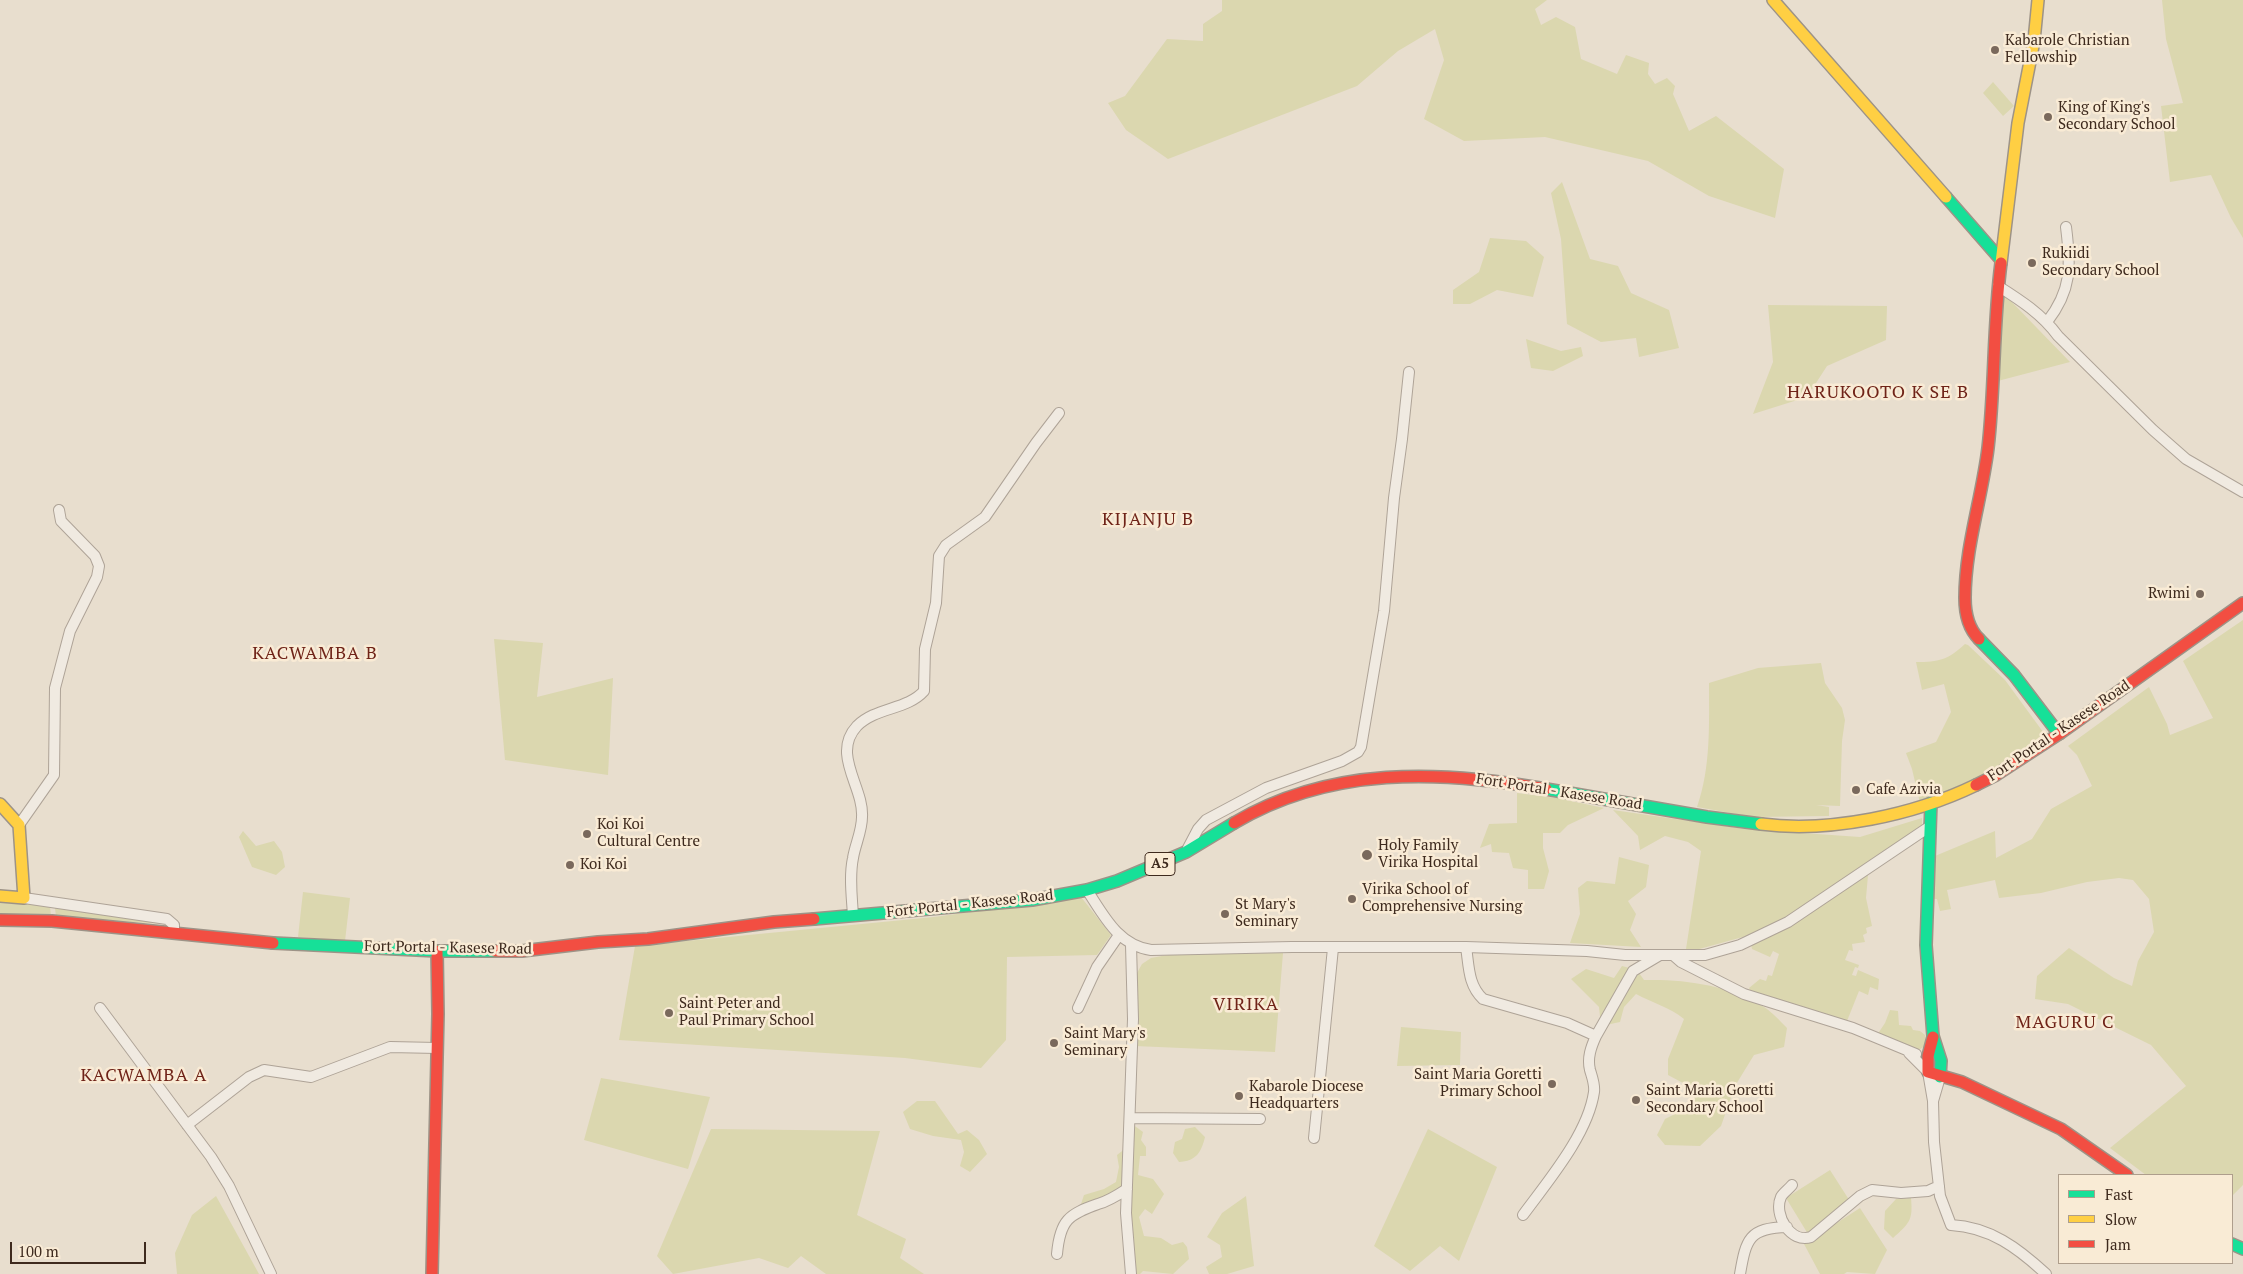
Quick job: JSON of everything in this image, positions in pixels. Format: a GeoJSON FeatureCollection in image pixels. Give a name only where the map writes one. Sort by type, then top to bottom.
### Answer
{"type":"FeatureCollection","features":[{"type":"Feature","properties":{"kind":"main road"},"geometry":{"type":"LineString","coordinates":[[1773,0],[2001,260]]}},
{"type":"Feature","properties":{"kind":"main road"},"geometry":{"type":"LineString","coordinates":[[2038,0],[2034,41],[2018,123],[2001,260],[1988,446],[1982,491],[1967,560],[1966,616],[1974,634],[2014,674],[2058,734]]}},
{"type":"Feature","properties":{"kind":"main road","name":"Fort Portal - Kasese Road"},"geometry":{"type":"LineString","coordinates":[[0,920],[52,921],[293,945],[437,951],[522,951],[598,942],[648,939],[774,922],[1032,900],[1087,890],[1142,872],[1186,852],[1243,818],[1299,794],[1329,785],[1368,778],[1406,775],[1503,781],[1707,817],[1768,825],[1835,826],[1855,823],[1932,803],[1996,775],[2058,734],[2243,603]]}},
{"type":"Feature","properties":{"kind":"main road"},"geometry":{"type":"LineString","coordinates":[[1932,803],[1929,827],[1926,926],[1933,1036],[1941,1061],[1940,1077]]}},
{"type":"Feature","properties":{"kind":"main road"},"geometry":{"type":"LineString","coordinates":[[0,804],[19,825],[24,898],[0,896]]}},
{"type":"Feature","properties":{"kind":"main road"},"geometry":{"type":"LineString","coordinates":[[432,1274],[437,1048],[437,951]]}},
{"type":"Feature","properties":{"kind":"main road"},"geometry":{"type":"LineString","coordinates":[[1933,1036],[1928,1056],[1928,1072],[1962,1082],[2061,1129],[2126,1174]]}},
{"type":"Feature","properties":{"kind":"main road"},"geometry":{"type":"LineString","coordinates":[[1928,1056],[1941,1061],[1962,1082]]}},
{"type":"Feature","properties":{"kind":"street"},"geometry":{"type":"LineString","coordinates":[[2047,322],[2060,305],[2068,280],[2066,227]]}},
{"type":"Feature","properties":{"kind":"street"},"geometry":{"type":"LineString","coordinates":[[1998,286],[2020,299],[2047,322],[2058,336],[2173,448],[2206,472],[2243,492]]}},
{"type":"Feature","properties":{"kind":"street"},"geometry":{"type":"LineString","coordinates":[[1186,852],[1198,829],[1206,820],[1266,788],[1342,760],[1358,752],[1362,747],[1384,611],[1394,498],[1409,372]]}},
{"type":"Feature","properties":{"kind":"street"},"geometry":{"type":"LineString","coordinates":[[853,916],[851,870],[862,818],[861,806],[847,762],[851,737],[856,727],[876,713],[918,697],[924,691],[925,649],[936,603],[939,556],[946,544],[985,517],[1059,413]]}},
{"type":"Feature","properties":{"kind":"street"},"geometry":{"type":"LineString","coordinates":[[19,825],[54,775],[55,688],[70,631],[96,577],[99,566],[95,556],[66,528],[61,521],[59,510]]}},
{"type":"Feature","properties":{"kind":"street"},"geometry":{"type":"LineString","coordinates":[[1087,890],[1119,935],[1132,945],[1151,950],[1466,947],[1587,951],[1625,955],[1705,955],[1740,945],[1780,926],[1929,827]]}},
{"type":"Feature","properties":{"kind":"street"},"geometry":{"type":"LineString","coordinates":[[24,898],[167,919],[174,925],[174,933]]}},
{"type":"Feature","properties":{"kind":"street"},"geometry":{"type":"LineString","coordinates":[[1078,1008],[1097,967],[1119,935]]}},
{"type":"Feature","properties":{"kind":"street"},"geometry":{"type":"LineString","coordinates":[[1131,1274],[1126,1213],[1133,1019],[1132,945]]}},
{"type":"Feature","properties":{"kind":"street"},"geometry":{"type":"LineString","coordinates":[[1466,947],[1471,984],[1483,1000],[1567,1023],[1596,1036]]}},
{"type":"Feature","properties":{"kind":"street"},"geometry":{"type":"LineString","coordinates":[[1314,1138],[1333,948]]}},
{"type":"Feature","properties":{"kind":"street"},"geometry":{"type":"LineString","coordinates":[[1625,955],[1633,971]]}},
{"type":"Feature","properties":{"kind":"street"},"geometry":{"type":"LineString","coordinates":[[1523,1215],[1558,1169],[1577,1138],[1589,1109],[1594,1090],[1588,1056],[1596,1036],[1633,971],[1660,955]]}},
{"type":"Feature","properties":{"kind":"street"},"geometry":{"type":"LineString","coordinates":[[1672,955],[1681,962],[1744,994],[1853,1028],[1909,1052],[1928,1056]]}},
{"type":"Feature","properties":{"kind":"street"},"geometry":{"type":"LineString","coordinates":[[100,1008],[211,1157],[229,1186],[271,1274]]}},
{"type":"Feature","properties":{"kind":"street"},"geometry":{"type":"LineString","coordinates":[[186,1125],[249,1077],[264,1070],[311,1077],[390,1047],[437,1048]]}},
{"type":"Feature","properties":{"kind":"street"},"geometry":{"type":"LineString","coordinates":[[1909,1052],[1928,1072],[1933,1101],[1934,1142],[1940,1196],[1951,1225],[1968,1226],[1993,1234],[2022,1252],[2046,1274]]}},
{"type":"Feature","properties":{"kind":"street"},"geometry":{"type":"LineString","coordinates":[[1933,1101],[1940,1077]]}},
{"type":"Feature","properties":{"kind":"street"},"geometry":{"type":"LineString","coordinates":[[1130,1118],[1260,1119]]}},
{"type":"Feature","properties":{"kind":"street"},"geometry":{"type":"LineString","coordinates":[[1792,1185],[1781,1196],[1779,1205],[1782,1220],[1795,1236],[1805,1239],[1811,1237],[1860,1196],[1872,1190],[1901,1193],[1928,1191],[1939,1186]]}},
{"type":"Feature","properties":{"kind":"street"},"geometry":{"type":"LineString","coordinates":[[1057,1254],[1061,1233],[1067,1220],[1074,1213],[1106,1201],[1127,1189]]}},
{"type":"Feature","properties":{"kind":"street"},"geometry":{"type":"LineString","coordinates":[[1740,1274],[1745,1249],[1758,1231],[1768,1228],[1787,1227]]}},
{"type":"Feature","properties":{"kind":"shaded area"},"geometry":{"type":"Polygon","coordinates":[[[1222,0],[1547,0],[1535,9],[1541,25],[1556,17],[1575,27],[1581,59],[1617,74],[1626,55],[1649,63],[1648,74],[1655,84],[1667,78],[1675,86],[1673,94],[1689,131],[1716,116],[1784,169],[1775,218],[1709,196],[1648,161],[1545,137],[1464,141],[1424,119],[1444,60],[1435,29],[1398,51],[1357,86],[1168,159],[1126,130],[1108,103],[1125,96],[1167,39],[1203,41],[1203,24],[1222,11],[1222,0]]]}},
{"type":"Feature","properties":{"kind":"shaded area"},"geometry":{"type":"Polygon","coordinates":[[[2162,0],[2243,0],[2243,238],[2231,218],[2211,175],[2170,182],[2161,106],[2183,103],[2166,39],[2162,0]]]}},
{"type":"Feature","properties":{"kind":"shaded area"},"geometry":{"type":"Polygon","coordinates":[[[1993,82],[2014,106],[2003,116],[1983,93],[1993,82]]]}},
{"type":"Feature","properties":{"kind":"shaded area"},"geometry":{"type":"Polygon","coordinates":[[[1562,182],[1590,259],[1618,266],[1631,293],[1669,310],[1679,348],[1639,357],[1636,338],[1601,342],[1567,324],[1561,239],[1551,193],[1562,182]]]}},
{"type":"Feature","properties":{"kind":"shaded area"},"geometry":{"type":"Polygon","coordinates":[[[1490,238],[1526,241],[1544,257],[1533,297],[1497,290],[1470,304],[1453,304],[1453,290],[1479,272],[1490,238]]]}},
{"type":"Feature","properties":{"kind":"shaded area"},"geometry":{"type":"Polygon","coordinates":[[[2004,294],[2070,362],[1994,382],[2004,294]]]}},
{"type":"Feature","properties":{"kind":"shaded area"},"geometry":{"type":"Polygon","coordinates":[[[1768,305],[1887,306],[1886,340],[1827,366],[1807,397],[1753,414],[1773,362],[1768,305]]]}},
{"type":"Feature","properties":{"kind":"shaded area"},"geometry":{"type":"Polygon","coordinates":[[[1526,339],[1561,351],[1581,347],[1583,356],[1553,371],[1531,368],[1526,339]]]}},
{"type":"Feature","properties":{"kind":"shaded area"},"geometry":{"type":"Polygon","coordinates":[[[2243,620],[2243,1185],[2233,1195],[2233,1174],[2145,1174],[2110,1148],[2186,1086],[2151,1045],[2068,1004],[2035,999],[2037,976],[2069,948],[2114,978],[2132,986],[2138,961],[2154,932],[2149,899],[2133,880],[2119,878],[2087,882],[2041,893],[1999,898],[1995,880],[1947,890],[1951,909],[1940,911],[1937,899],[1931,899],[1935,856],[1995,831],[1996,858],[2032,839],[2051,809],[2092,786],[2077,755],[2068,746],[2149,687],[2167,724],[2170,735],[2213,718],[2183,661],[2243,620]]]}},
{"type":"Feature","properties":{"kind":"shaded area"},"geometry":{"type":"Polygon","coordinates":[[[494,639],[543,643],[537,697],[613,678],[608,775],[505,760],[494,639]]]}},
{"type":"Feature","properties":{"kind":"shaded area"},"geometry":{"type":"Polygon","coordinates":[[[1965,644],[2005,680],[2046,736],[2007,764],[1920,803],[1906,753],[1936,742],[1951,712],[1944,684],[1922,690],[1916,662],[1943,659],[1953,654],[1965,644]]]}},
{"type":"Feature","properties":{"kind":"shaded area"},"geometry":{"type":"Polygon","coordinates":[[[1821,663],[1825,683],[1842,708],[1845,720],[1842,741],[1840,806],[1816,805],[1829,807],[1829,816],[1753,817],[1697,807],[1702,792],[1707,761],[1709,683],[1758,668],[1821,663]]]}},
{"type":"Feature","properties":{"kind":"shaded area"},"geometry":{"type":"Polygon","coordinates":[[[1517,793],[1557,798],[1604,808],[1568,825],[1560,833],[1543,833],[1543,848],[1549,871],[1544,889],[1528,889],[1528,870],[1513,868],[1509,853],[1492,852],[1491,844],[1480,848],[1489,824],[1517,823],[1517,793]]]}},
{"type":"Feature","properties":{"kind":"shaded area"},"geometry":{"type":"Polygon","coordinates":[[[1613,810],[1745,829],[1860,837],[1922,818],[1922,825],[1815,900],[1761,932],[1692,951],[1686,949],[1701,851],[1688,842],[1665,836],[1640,850],[1638,836],[1613,810]]]}},
{"type":"Feature","properties":{"kind":"shaded area"},"geometry":{"type":"Polygon","coordinates":[[[243,831],[256,846],[274,841],[282,852],[285,867],[276,875],[252,867],[239,837],[243,831]]]}},
{"type":"Feature","properties":{"kind":"shaded area"},"geometry":{"type":"Polygon","coordinates":[[[1619,857],[1649,865],[1646,887],[1628,901],[1636,914],[1630,930],[1641,947],[1570,943],[1580,914],[1578,888],[1587,881],[1615,884],[1619,857]]]}},
{"type":"Feature","properties":{"kind":"shaded area"},"geometry":{"type":"Polygon","coordinates":[[[1868,875],[1866,898],[1872,926],[1866,928],[1867,933],[1863,935],[1865,942],[1852,944],[1853,951],[1849,950],[1845,960],[1859,965],[1858,968],[1855,967],[1852,975],[1856,976],[1858,970],[1879,979],[1878,990],[1870,987],[1868,995],[1859,991],[1847,1021],[1751,992],[1749,988],[1760,979],[1766,981],[1768,975],[1772,976],[1779,954],[1773,951],[1770,957],[1752,949],[1751,944],[1868,875]]]}},
{"type":"Feature","properties":{"kind":"shaded area"},"geometry":{"type":"Polygon","coordinates":[[[303,892],[350,898],[345,941],[298,937],[303,892]]]}},
{"type":"Feature","properties":{"kind":"shaded area"},"geometry":{"type":"Polygon","coordinates":[[[1081,897],[1111,935],[1097,955],[1007,957],[1006,1040],[981,1068],[905,1058],[619,1040],[635,946],[934,917],[1081,897]]]}},
{"type":"Feature","properties":{"kind":"shaded area"},"geometry":{"type":"Polygon","coordinates":[[[0,901],[50,906],[51,917],[0,914],[0,901]]]}},
{"type":"Feature","properties":{"kind":"shaded area"},"geometry":{"type":"Polygon","coordinates":[[[55,908],[164,924],[56,917],[55,908]]]}},
{"type":"Feature","properties":{"kind":"shaded area"},"geometry":{"type":"Polygon","coordinates":[[[1283,953],[1275,1052],[1135,1046],[1137,973],[1142,964],[1151,958],[1173,954],[1283,953]]]}},
{"type":"Feature","properties":{"kind":"shaded area"},"geometry":{"type":"Polygon","coordinates":[[[1622,966],[1637,970],[1644,980],[1690,982],[1736,993],[1764,1007],[1787,1028],[1784,1047],[1754,1055],[1735,1086],[1721,1126],[1700,1146],[1665,1145],[1657,1135],[1665,1119],[1681,1111],[1695,1098],[1683,1083],[1668,1075],[1668,1059],[1684,1019],[1667,1008],[1636,994],[1624,1007],[1620,1022],[1601,1026],[1599,1007],[1571,979],[1586,969],[1614,978],[1622,966]]]}},
{"type":"Feature","properties":{"kind":"shaded area"},"geometry":{"type":"Polygon","coordinates":[[[1890,1010],[1898,1011],[1899,1025],[1911,1026],[1913,1030],[1920,1031],[1925,1035],[1926,1045],[1921,1049],[1909,1049],[1877,1035],[1885,1023],[1890,1010]]]}},
{"type":"Feature","properties":{"kind":"shaded area"},"geometry":{"type":"Polygon","coordinates":[[[1401,1027],[1461,1032],[1460,1065],[1397,1066],[1401,1027]]]}},
{"type":"Feature","properties":{"kind":"shaded area"},"geometry":{"type":"Polygon","coordinates":[[[601,1078],[710,1097],[688,1169],[584,1140],[601,1078]]]}},
{"type":"Feature","properties":{"kind":"shaded area"},"geometry":{"type":"Polygon","coordinates":[[[917,1101],[935,1101],[958,1134],[967,1130],[979,1140],[987,1154],[970,1172],[960,1166],[964,1152],[961,1140],[933,1136],[910,1129],[903,1112],[917,1101]]]}},
{"type":"Feature","properties":{"kind":"shaded area"},"geometry":{"type":"Polygon","coordinates":[[[1132,1124],[1143,1132],[1141,1140],[1146,1147],[1146,1156],[1140,1156],[1138,1175],[1153,1179],[1164,1194],[1152,1214],[1145,1209],[1139,1217],[1144,1236],[1161,1238],[1172,1245],[1183,1242],[1187,1247],[1189,1259],[1173,1274],[1143,1271],[1140,1274],[1134,1274],[1129,1212],[1132,1124]]]}},
{"type":"Feature","properties":{"kind":"shaded area"},"geometry":{"type":"Polygon","coordinates":[[[1195,1127],[1205,1137],[1202,1148],[1194,1158],[1179,1162],[1173,1153],[1175,1142],[1182,1139],[1185,1129],[1195,1127]]]}},
{"type":"Feature","properties":{"kind":"shaded area"},"geometry":{"type":"Polygon","coordinates":[[[711,1129],[880,1131],[857,1215],[906,1239],[900,1258],[924,1274],[826,1274],[801,1256],[788,1268],[759,1258],[673,1274],[657,1256],[711,1129]]]}},
{"type":"Feature","properties":{"kind":"shaded area"},"geometry":{"type":"Polygon","coordinates":[[[1428,1129],[1497,1167],[1459,1261],[1440,1246],[1410,1271],[1374,1246],[1428,1129]]]}},
{"type":"Feature","properties":{"kind":"shaded area"},"geometry":{"type":"Polygon","coordinates":[[[1126,1148],[1124,1187],[1108,1197],[1080,1207],[1084,1195],[1104,1189],[1116,1182],[1119,1167],[1117,1155],[1126,1148]]]}},
{"type":"Feature","properties":{"kind":"shaded area"},"geometry":{"type":"Polygon","coordinates":[[[1830,1170],[1853,1206],[1808,1234],[1786,1198],[1830,1170]]]}},
{"type":"Feature","properties":{"kind":"shaded area"},"geometry":{"type":"Polygon","coordinates":[[[216,1196],[259,1274],[177,1274],[175,1253],[192,1215],[216,1196]]]}},
{"type":"Feature","properties":{"kind":"shaded area"},"geometry":{"type":"Polygon","coordinates":[[[1246,1196],[1254,1266],[1227,1274],[1209,1274],[1206,1267],[1222,1257],[1220,1245],[1207,1237],[1222,1213],[1246,1196]]]}},
{"type":"Feature","properties":{"kind":"shaded area"},"geometry":{"type":"Polygon","coordinates":[[[1911,1198],[1911,1216],[1909,1221],[1893,1238],[1884,1229],[1885,1211],[1896,1199],[1911,1198]]]}},
{"type":"Feature","properties":{"kind":"shaded area"},"geometry":{"type":"Polygon","coordinates":[[[1860,1208],[1887,1250],[1875,1274],[1847,1272],[1844,1274],[1820,1274],[1804,1244],[1860,1208]]]}},
{"type":"Feature","properties":{"kind":"traffic: fast"},"geometry":{"type":"LineString","coordinates":[[1946,197],[2001,260]]}},
{"type":"Feature","properties":{"kind":"traffic: fast"},"geometry":{"type":"LineString","coordinates":[[1979,639],[2014,675],[2059,734]]}},
{"type":"Feature","properties":{"kind":"traffic: fast"},"geometry":{"type":"LineString","coordinates":[[1546,789],[1707,817],[1761,824]]}},
{"type":"Feature","properties":{"kind":"traffic: fast"},"geometry":{"type":"LineString","coordinates":[[1931,803],[1926,945],[1933,1036],[1941,1061],[1940,1077]]}},
{"type":"Feature","properties":{"kind":"traffic: fast"},"geometry":{"type":"LineString","coordinates":[[814,919],[1032,900],[1087,890],[1117,881],[1186,852],[1234,823]]}},
{"type":"Feature","properties":{"kind":"traffic: fast"},"geometry":{"type":"LineString","coordinates":[[273,943],[437,951],[495,951]]}},
{"type":"Feature","properties":{"kind":"traffic: fast"},"geometry":{"type":"LineString","coordinates":[[2233,1244],[2243,1249]]}},
{"type":"Feature","properties":{"kind":"traffic: slow"},"geometry":{"type":"LineString","coordinates":[[1773,0],[1946,197]]}},
{"type":"Feature","properties":{"kind":"traffic: slow"},"geometry":{"type":"LineString","coordinates":[[2001,263],[2018,123],[2034,41],[2038,0]]}},
{"type":"Feature","properties":{"kind":"traffic: slow"},"geometry":{"type":"LineString","coordinates":[[1761,824],[1815,826],[1871,819],[1926,805],[1976,785]]}},
{"type":"Feature","properties":{"kind":"traffic: slow"},"geometry":{"type":"LineString","coordinates":[[0,804],[19,825],[24,898],[0,896]]}},
{"type":"Feature","properties":{"kind":"traffic: jam"},"geometry":{"type":"LineString","coordinates":[[1979,639],[1972,630],[1967,615],[1965,598],[1966,579],[1988,448],[2001,263]]}},
{"type":"Feature","properties":{"kind":"traffic: jam"},"geometry":{"type":"LineString","coordinates":[[1976,785],[1996,775],[2059,734],[2243,603]]}},
{"type":"Feature","properties":{"kind":"traffic: jam"},"geometry":{"type":"LineString","coordinates":[[1234,823],[1271,804],[1308,791],[1347,782],[1386,777],[1466,778],[1546,789]]}},
{"type":"Feature","properties":{"kind":"traffic: jam"},"geometry":{"type":"LineString","coordinates":[[495,951],[522,951],[598,942],[648,939],[774,922],[814,919]]}},
{"type":"Feature","properties":{"kind":"traffic: jam"},"geometry":{"type":"LineString","coordinates":[[0,920],[52,921],[273,943]]}},
{"type":"Feature","properties":{"kind":"traffic: jam"},"geometry":{"type":"LineString","coordinates":[[432,1274],[438,1014],[437,951]]}},
{"type":"Feature","properties":{"kind":"traffic: jam"},"geometry":{"type":"LineString","coordinates":[[1933,1037],[1928,1056],[1928,1072],[1962,1082],[2061,1129],[2126,1174]]}},
{"type":"Feature","properties":{"kind":"place","name":"Kabarole Christian Fellowship"},"geometry":{"type":"Point","coordinates":[1995,50]}},
{"type":"Feature","properties":{"kind":"place","name":"King of King's Secondary School"},"geometry":{"type":"Point","coordinates":[2048,117]}},
{"type":"Feature","properties":{"kind":"place","name":"Rukiidi Secondary School"},"geometry":{"type":"Point","coordinates":[2032,263]}},
{"type":"Feature","properties":{"kind":"place","name":"Rwimi"},"geometry":{"type":"Point","coordinates":[2200,594]}},
{"type":"Feature","properties":{"kind":"place","name":"Cafe Azivia"},"geometry":{"type":"Point","coordinates":[1856,790]}},
{"type":"Feature","properties":{"kind":"place","name":"Koi Koi Cultural Centre"},"geometry":{"type":"Point","coordinates":[587,834]}},
{"type":"Feature","properties":{"kind":"place","name":"Holy Family Virika Hospital"},"geometry":{"type":"Point","coordinates":[1367,855]}},
{"type":"Feature","properties":{"kind":"place","name":"Koi Koi"},"geometry":{"type":"Point","coordinates":[570,865]}},
{"type":"Feature","properties":{"kind":"place","name":"Virika School of Comprehensive Nursing"},"geometry":{"type":"Point","coordinates":[1352,899]}},
{"type":"Feature","properties":{"kind":"place","name":"St Mary's Seminary"},"geometry":{"type":"Point","coordinates":[1225,914]}},
{"type":"Feature","properties":{"kind":"place","name":"Saint Peter and Paul Primary School"},"geometry":{"type":"Point","coordinates":[669,1013]}},
{"type":"Feature","properties":{"kind":"place","name":"Saint Mary's Seminary"},"geometry":{"type":"Point","coordinates":[1054,1043]}},
{"type":"Feature","properties":{"kind":"place","name":"Saint Maria Goretti Primary School"},"geometry":{"type":"Point","coordinates":[1552,1084]}},
{"type":"Feature","properties":{"kind":"place","name":"Kabarole Diocese Headquarters"},"geometry":{"type":"Point","coordinates":[1239,1096]}},
{"type":"Feature","properties":{"kind":"place","name":"Saint Maria Goretti Secondary School"},"geometry":{"type":"Point","coordinates":[1636,1100]}},
{"type":"Feature","properties":{"kind":"district","name":"HARUKOOTO K SE B"},"geometry":{"type":"Point","coordinates":[1878,393]}},
{"type":"Feature","properties":{"kind":"district","name":"KIJANJU B"},"geometry":{"type":"Point","coordinates":[1148,520]}},
{"type":"Feature","properties":{"kind":"district","name":"KACWAMBA B"},"geometry":{"type":"Point","coordinates":[315,654]}},
{"type":"Feature","properties":{"kind":"district","name":"VIRIKA"},"geometry":{"type":"Point","coordinates":[1246,1005]}},
{"type":"Feature","properties":{"kind":"district","name":"MAGURU C"},"geometry":{"type":"Point","coordinates":[2065,1023]}},
{"type":"Feature","properties":{"kind":"district","name":"KACWAMBA A"},"geometry":{"type":"Point","coordinates":[144,1076]}}]}
